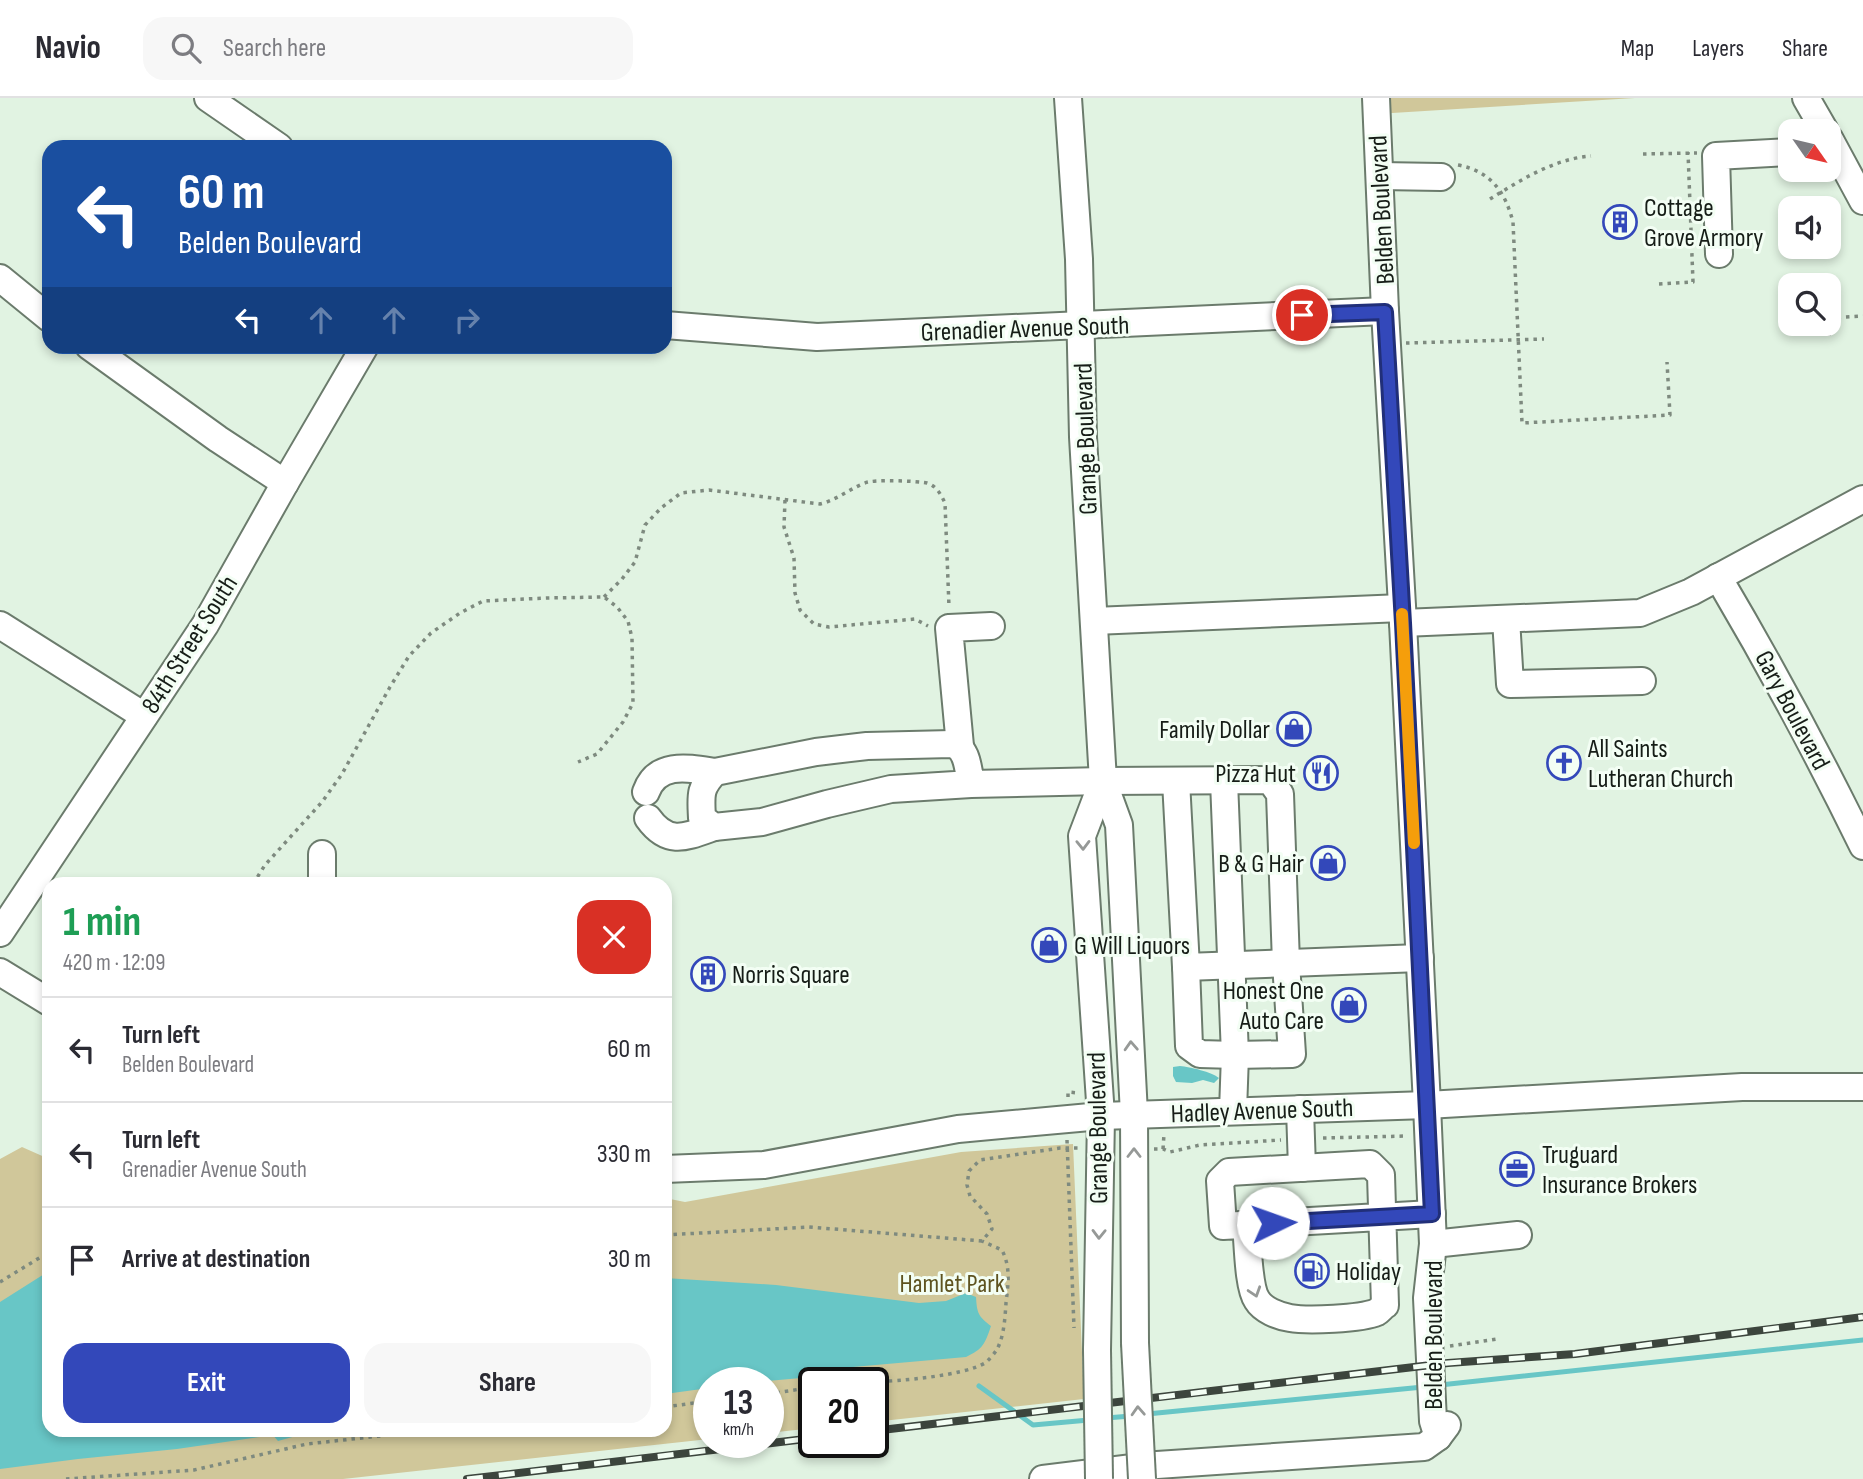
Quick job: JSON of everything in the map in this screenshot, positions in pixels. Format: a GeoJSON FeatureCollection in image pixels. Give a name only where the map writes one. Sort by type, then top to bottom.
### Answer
{"type":"FeatureCollection","features":[{"type":"Feature","properties":{"kind":"street"},"geometry":{"type":"LineString","coordinates":[[208,98],[269,140]]}},
{"type":"Feature","properties":{"kind":"street","name":"Grange Boulevard"},"geometry":{"type":"LineString","coordinates":[[1069,98],[1079,259],[1083,437],[1103,781],[1119,825],[1134,1114],[1135,1343],[1142,1479]]}},
{"type":"Feature","properties":{"kind":"street","name":"Belden Boulevard"},"geometry":{"type":"LineString","coordinates":[[1376,98],[1432,1214],[1433,1244],[1427,1298],[1433,1421],[1438,1437]]}},
{"type":"Feature","properties":{"kind":"street"},"geometry":{"type":"LineString","coordinates":[[1806,98],[1817,119]]}},
{"type":"Feature","properties":{"kind":"street"},"geometry":{"type":"LineString","coordinates":[[1719,254],[1716,156],[1778,153]]}},
{"type":"Feature","properties":{"kind":"street"},"geometry":{"type":"LineString","coordinates":[[1841,159],[1859,186]]}},
{"type":"Feature","properties":{"kind":"street"},"geometry":{"type":"LineString","coordinates":[[1380,176],[1445,171]]}},
{"type":"Feature","properties":{"kind":"street"},"geometry":{"type":"LineString","coordinates":[[0,278],[42,312]]}},
{"type":"Feature","properties":{"kind":"street","name":"Grenadier Avenue South"},"geometry":{"type":"LineString","coordinates":[[672,326],[817,337],[1385,312]]}},
{"type":"Feature","properties":{"kind":"street"},"geometry":{"type":"LineString","coordinates":[[100,354],[218,439],[285,483]]}},
{"type":"Feature","properties":{"kind":"street","name":"84th Street South"},"geometry":{"type":"LineString","coordinates":[[0,933],[205,625],[360,354]]}},
{"type":"Feature","properties":{"kind":"street"},"geometry":{"type":"LineString","coordinates":[[1094,621],[1402,616],[1506,619],[1640,613],[1691,592],[1863,499]]}},
{"type":"Feature","properties":{"kind":"street","name":"Gary Boulevard"},"geometry":{"type":"LineString","coordinates":[[1718,577],[1763,654],[1863,846]]}},
{"type":"Feature","properties":{"kind":"street"},"geometry":{"type":"LineString","coordinates":[[1506,619],[1510,684],[1642,681]]}},
{"type":"Feature","properties":{"kind":"street"},"geometry":{"type":"LineString","coordinates":[[0,625],[144,716]]}},
{"type":"Feature","properties":{"kind":"street"},"geometry":{"type":"LineString","coordinates":[[971,785],[964,751],[960,746],[949,628],[991,626]]}},
{"type":"Feature","properties":{"kind":"street"},"geometry":{"type":"LineString","coordinates":[[960,746],[867,746],[816,752],[715,772],[684,768],[670,770],[649,783],[647,805],[657,830],[666,836],[682,837],[714,827],[762,822],[891,789],[1103,781],[1270,780],[1280,794],[1292,1054],[1200,1054],[1189,1046],[1177,781]]}},
{"type":"Feature","properties":{"kind":"street"},"geometry":{"type":"LineString","coordinates":[[714,827],[702,817],[701,795],[705,782],[715,772]]}},
{"type":"Feature","properties":{"kind":"street"},"geometry":{"type":"LineString","coordinates":[[1224,780],[1235,1055],[1233,1111]]}},
{"type":"Feature","properties":{"kind":"street","name":"Grange Boulevard"},"geometry":{"type":"LineString","coordinates":[[1099,1479],[1097,1350],[1101,1116],[1082,836],[1103,781]]}},
{"type":"Feature","properties":{"kind":"street"},"geometry":{"type":"LineString","coordinates":[[321,854],[323,877]]}},
{"type":"Feature","properties":{"kind":"street"},"geometry":{"type":"LineString","coordinates":[[1186,967],[1420,958]]}},
{"type":"Feature","properties":{"kind":"street"},"geometry":{"type":"LineString","coordinates":[[0,972],[42,998]]}},
{"type":"Feature","properties":{"kind":"street","name":"Hadley Avenue South"},"geometry":{"type":"LineString","coordinates":[[672,1169],[765,1165],[958,1129],[1101,1116],[1427,1105],[1742,1087],[1863,1087]]}},
{"type":"Feature","properties":{"kind":"street"},"geometry":{"type":"LineString","coordinates":[[1300,1109],[1302,1168]]}},
{"type":"Feature","properties":{"kind":"street"},"geometry":{"type":"LineString","coordinates":[[1246,1225],[1252,1292],[1258,1302],[1266,1310],[1289,1318],[1310,1320],[1357,1317],[1378,1312],[1385,1305],[1384,1284],[1382,1217],[1381,1175],[1370,1164],[1229,1172],[1220,1181],[1223,1226],[1246,1225],[1382,1217],[1432,1214]]}},
{"type":"Feature","properties":{"kind":"street"},"geometry":{"type":"LineString","coordinates":[[1433,1244],[1518,1235]]}},
{"type":"Feature","properties":{"kind":"street","name":"Belden Boulevard"},"geometry":{"type":"LineString","coordinates":[[1433,1244],[1444,1296],[1451,1419],[1438,1437]]}},
{"type":"Feature","properties":{"kind":"street"},"geometry":{"type":"LineString","coordinates":[[1043,1479],[1157,1465],[1424,1447],[1438,1437]]}},
{"type":"Feature","properties":{"kind":"path"},"geometry":{"type":"LineString","coordinates":[[1643,154],[1688,152],[1716,156]]}},
{"type":"Feature","properties":{"kind":"path"},"geometry":{"type":"LineString","coordinates":[[1659,284],[1693,282],[1688,152]]}},
{"type":"Feature","properties":{"kind":"path"},"geometry":{"type":"LineString","coordinates":[[1490,199],[1539,170],[1591,156]]}},
{"type":"Feature","properties":{"kind":"path"},"geometry":{"type":"LineString","coordinates":[[1445,171],[1471,169],[1483,174],[1502,192],[1509,205],[1513,222],[1522,422],[1670,415],[1667,362]]}},
{"type":"Feature","properties":{"kind":"path"},"geometry":{"type":"LineString","coordinates":[[1841,317],[1863,316]]}},
{"type":"Feature","properties":{"kind":"path"},"geometry":{"type":"LineString","coordinates":[[1387,344],[1545,339]]}},
{"type":"Feature","properties":{"kind":"path"},"geometry":{"type":"LineString","coordinates":[[604,597],[635,562],[645,525],[681,493],[709,490],[820,504],[833,501],[868,481],[928,483],[939,491],[946,503],[949,628],[937,630],[915,619],[829,627],[814,624],[800,610],[795,593],[794,558],[784,527],[785,500]]}},
{"type":"Feature","properties":{"kind":"path"},"geometry":{"type":"LineString","coordinates":[[257,877],[265,864],[321,802],[342,774],[409,656],[431,633],[483,601],[604,597],[617,607],[628,621],[632,638],[633,703],[623,722],[597,754],[578,762]]}},
{"type":"Feature","properties":{"kind":"path"},"geometry":{"type":"LineString","coordinates":[[1134,1149],[1163,1149],[1170,1152],[1200,1145],[1301,1138],[1428,1134]]}},
{"type":"Feature","properties":{"kind":"path"},"geometry":{"type":"LineString","coordinates":[[982,1241],[992,1229],[987,1214],[970,1196],[967,1185],[969,1171],[980,1160],[1060,1148],[1100,1148]]}},
{"type":"Feature","properties":{"kind":"path"},"geometry":{"type":"LineString","coordinates":[[672,1235],[809,1227],[982,1241],[1002,1250],[1009,1267],[1004,1323],[996,1350],[986,1362],[969,1369],[889,1381]]}},
{"type":"Feature","properties":{"kind":"path"},"geometry":{"type":"LineString","coordinates":[[0,1282],[42,1256]]}},
{"type":"Feature","properties":{"kind":"path"},"geometry":{"type":"LineString","coordinates":[[1447,1346],[1497,1339]]}},
{"type":"Feature","properties":{"kind":"path"},"geometry":{"type":"LineString","coordinates":[[672,1407],[693,1404]]}},
{"type":"Feature","properties":{"kind":"path"},"geometry":{"type":"LineString","coordinates":[[66,1479],[194,1469],[307,1444],[370,1437]]}},
{"type":"Feature","properties":{"kind":"green space"},"geometry":{"type":"Polygon","coordinates":[[[1376,98],[1635,98],[1376,114],[1376,98]]]}},
{"type":"Feature","properties":{"kind":"green space","name":"Hamlet Park"},"geometry":{"type":"Polygon","coordinates":[[[1073,1144],[1084,1399],[889,1420],[889,1367],[798,1367],[798,1430],[784,1431],[784,1367],[693,1367],[693,1441],[343,1479],[0,1479],[0,1159],[22,1147],[42,1156],[42,1437],[672,1437],[672,1199],[685,1202],[961,1152],[1073,1144]]]}},
{"type":"Feature","properties":{"kind":"water"},"geometry":{"type":"Polygon","coordinates":[[[1180,1066],[1219,1078],[1214,1083],[1203,1080],[1192,1083],[1176,1082],[1173,1067],[1180,1066]]]}},
{"type":"Feature","properties":{"kind":"water"},"geometry":{"type":"Polygon","coordinates":[[[42,1275],[42,1437],[259,1437],[0,1469],[0,1302],[42,1275]]]}},
{"type":"Feature","properties":{"kind":"water"},"geometry":{"type":"Polygon","coordinates":[[[672,1278],[776,1285],[919,1303],[946,1301],[966,1293],[976,1297],[979,1314],[991,1326],[983,1345],[966,1357],[853,1367],[798,1367],[798,1378],[784,1379],[784,1367],[693,1367],[693,1390],[672,1393],[672,1278]]]}},
{"type":"Feature","properties":{"kind":"water"},"geometry":{"type":"Polygon","coordinates":[[[274,1437],[292,1437],[278,1441],[274,1437]]]}},
{"type":"Feature","properties":{"kind":"waterway"},"geometry":{"type":"LineString","coordinates":[[1440,1385],[1863,1340]]}},
{"type":"Feature","properties":{"kind":"waterway"},"geometry":{"type":"LineString","coordinates":[[979,1386],[1033,1425],[1089,1420]]}},
{"type":"Feature","properties":{"kind":"waterway"},"geometry":{"type":"LineString","coordinates":[[1147,1414],[1423,1387]]}},
{"type":"Feature","properties":{"kind":"waterway"},"geometry":{"type":"LineString","coordinates":[[1106,1418],[1131,1416]]}},
{"type":"Feature","properties":{"kind":"railway"},"geometry":{"type":"LineString","coordinates":[[889,1429],[1448,1363],[1575,1354],[1863,1317]]}},
{"type":"Feature","properties":{"kind":"railway"},"geometry":{"type":"LineString","coordinates":[[467,1479],[798,1440]]}},
{"type":"Feature","properties":{"kind":"slow traffic"},"geometry":{"type":"LineString","coordinates":[[1402,614],[1414,843]]}},
{"type":"Feature","properties":{"kind":"place","name":"Cottage Grove Armory"},"geometry":{"type":"Point","coordinates":[1620,222]}},
{"type":"Feature","properties":{"kind":"place","name":"Family Dollar"},"geometry":{"type":"Point","coordinates":[1294,729]}},
{"type":"Feature","properties":{"kind":"place","name":"All Saints Lutheran Church"},"geometry":{"type":"Point","coordinates":[1564,763]}},
{"type":"Feature","properties":{"kind":"place","name":"Pizza Hut"},"geometry":{"type":"Point","coordinates":[1321,773]}},
{"type":"Feature","properties":{"kind":"place","name":"B & G Hair"},"geometry":{"type":"Point","coordinates":[1328,863]}},
{"type":"Feature","properties":{"kind":"place","name":"G Will Liquors"},"geometry":{"type":"Point","coordinates":[1049,945]}},
{"type":"Feature","properties":{"kind":"place","name":"Norris Square"},"geometry":{"type":"Point","coordinates":[708,974]}},
{"type":"Feature","properties":{"kind":"place","name":"Honest One Auto Care"},"geometry":{"type":"Point","coordinates":[1349,1005]}},
{"type":"Feature","properties":{"kind":"place","name":"Truguard Insurance Brokers"},"geometry":{"type":"Point","coordinates":[1517,1169]}},
{"type":"Feature","properties":{"kind":"place","name":"Holiday"},"geometry":{"type":"Point","coordinates":[1312,1271]}},
{"type":"Feature","properties":{"kind":"route"},"geometry":{"type":"LineString","coordinates":[[1273,1223],[1432,1214],[1385,312],[1302,315]]}}]}
